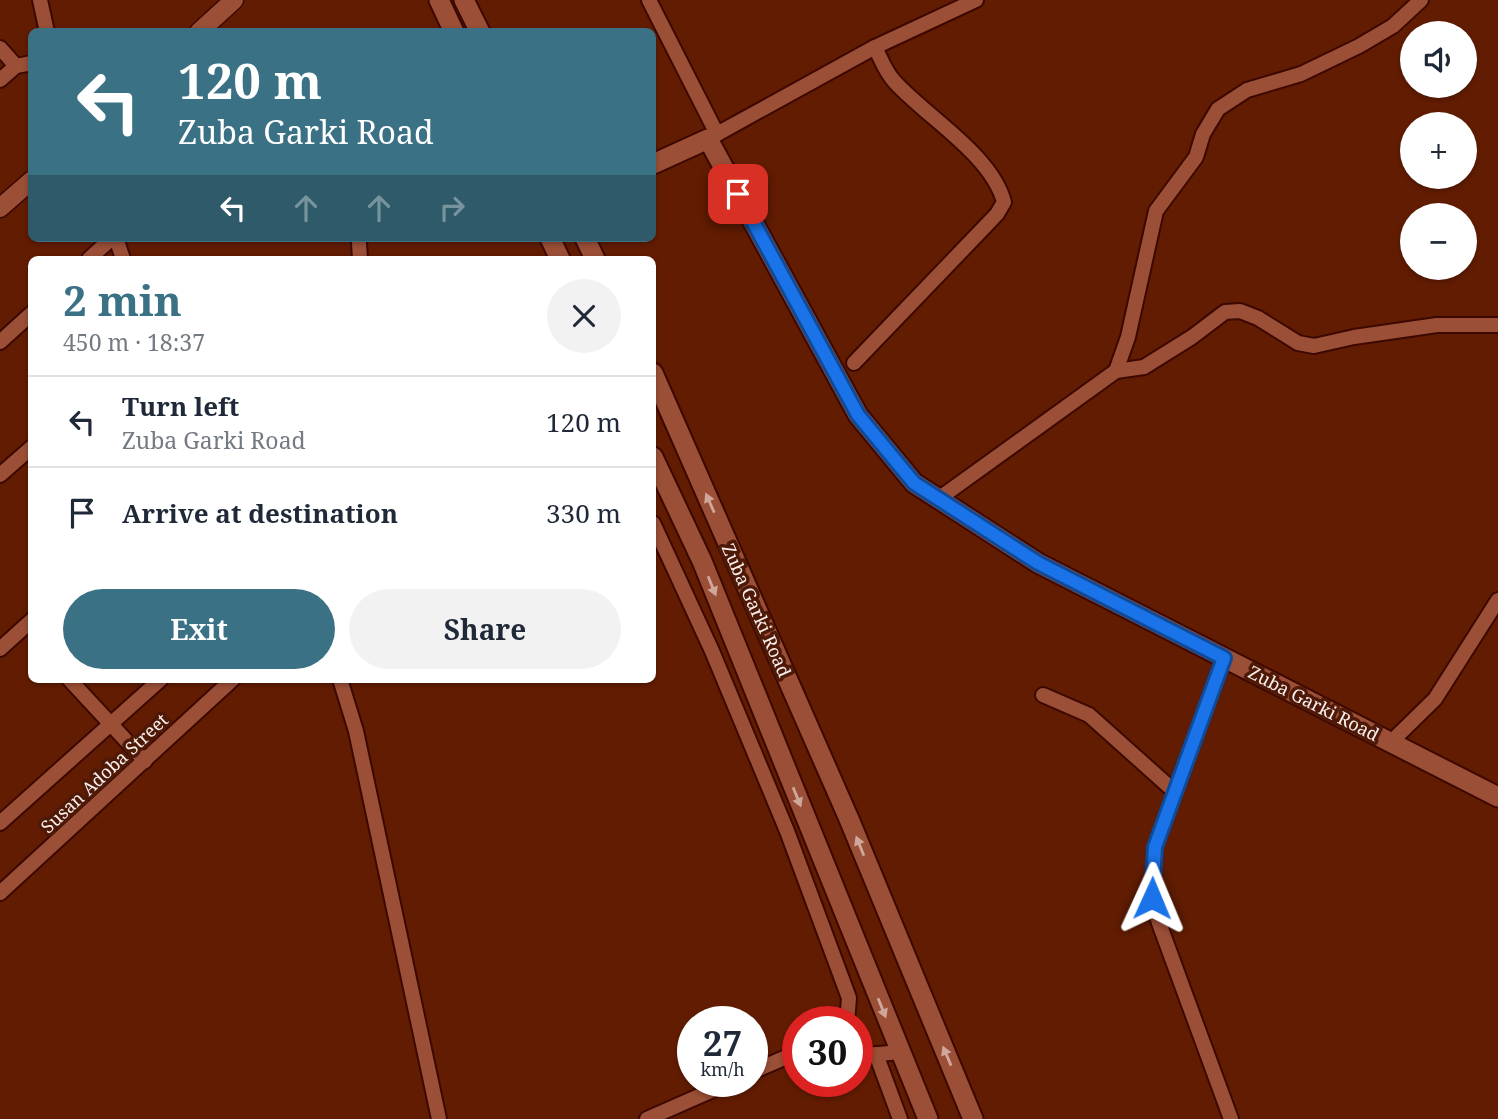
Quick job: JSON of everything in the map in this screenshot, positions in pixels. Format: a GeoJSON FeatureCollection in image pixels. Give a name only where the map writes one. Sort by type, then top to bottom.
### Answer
{"type":"FeatureCollection","features":[{"type":"Feature","properties":{"kind":"main road"},"geometry":{"type":"LineString","coordinates":[[439,0],[452,28]]}},
{"type":"Feature","properties":{"kind":"main road"},"geometry":{"type":"LineString","coordinates":[[464,0],[478,28]]}},
{"type":"Feature","properties":{"kind":"main road"},"geometry":{"type":"LineString","coordinates":[[656,163],[713,136]]}},
{"type":"Feature","properties":{"kind":"main road","name":"Zuba Garki Road"},"geometry":{"type":"LineString","coordinates":[[713,136],[858,415],[914,483],[1038,563],[1498,797]]}},
{"type":"Feature","properties":{"kind":"main road","name":"Zuba Garki Road"},"geometry":{"type":"LineString","coordinates":[[656,380],[849,819],[973,1119]]}},
{"type":"Feature","properties":{"kind":"main road","name":"Zuba Garki Road"},"geometry":{"type":"LineString","coordinates":[[656,463],[702,561],[928,1119]]}},
{"type":"Feature","properties":{"kind":"street"},"geometry":{"type":"LineString","coordinates":[[40,0],[46,28]]}},
{"type":"Feature","properties":{"kind":"street"},"geometry":{"type":"LineString","coordinates":[[203,28],[234,0]]}},
{"type":"Feature","properties":{"kind":"street"},"geometry":{"type":"LineString","coordinates":[[649,0],[713,136],[875,47],[976,0]]}},
{"type":"Feature","properties":{"kind":"street"},"geometry":{"type":"LineString","coordinates":[[1116,371],[1128,337],[1156,211],[1195,157],[1203,134],[1218,109],[1247,90],[1301,74],[1359,46],[1393,26],[1421,0]]}},
{"type":"Feature","properties":{"kind":"street"},"geometry":{"type":"LineString","coordinates":[[854,363],[997,214],[1004,202],[996,184],[977,160],[894,82],[875,47]]}},
{"type":"Feature","properties":{"kind":"street"},"geometry":{"type":"LineString","coordinates":[[0,48],[16,66]]}},
{"type":"Feature","properties":{"kind":"street"},"geometry":{"type":"LineString","coordinates":[[0,80],[16,66],[28,64]]}},
{"type":"Feature","properties":{"kind":"street"},"geometry":{"type":"LineString","coordinates":[[0,208],[28,184]]}},
{"type":"Feature","properties":{"kind":"street"},"geometry":{"type":"LineString","coordinates":[[93,256],[109,242]]}},
{"type":"Feature","properties":{"kind":"street"},"geometry":{"type":"LineString","coordinates":[[359,243],[360,256]]}},
{"type":"Feature","properties":{"kind":"street"},"geometry":{"type":"LineString","coordinates":[[937,500],[1116,371],[1144,367],[1192,337],[1225,312],[1240,311],[1258,318],[1298,343],[1314,346],[1354,337],[1437,325],[1498,325]]}},
{"type":"Feature","properties":{"kind":"street"},"geometry":{"type":"LineString","coordinates":[[0,342],[28,317]]}},
{"type":"Feature","properties":{"kind":"street"},"geometry":{"type":"LineString","coordinates":[[0,475],[28,450]]}},
{"type":"Feature","properties":{"kind":"street"},"geometry":{"type":"LineString","coordinates":[[656,530],[712,651],[787,831],[849,998],[848,1006]]}},
{"type":"Feature","properties":{"kind":"street"},"geometry":{"type":"LineString","coordinates":[[1391,742],[1435,699],[1498,600]]}},
{"type":"Feature","properties":{"kind":"street"},"geometry":{"type":"LineString","coordinates":[[0,649],[28,629]]}},
{"type":"Feature","properties":{"kind":"street"},"geometry":{"type":"LineString","coordinates":[[1224,658],[1155,847],[1152,898],[1231,1119]]}},
{"type":"Feature","properties":{"kind":"street"},"geometry":{"type":"LineString","coordinates":[[73,683],[145,761]]}},
{"type":"Feature","properties":{"kind":"street"},"geometry":{"type":"LineString","coordinates":[[0,823],[156,683]]}},
{"type":"Feature","properties":{"kind":"street","name":"Susan Adoba Street"},"geometry":{"type":"LineString","coordinates":[[0,893],[229,683]]}},
{"type":"Feature","properties":{"kind":"street"},"geometry":{"type":"LineString","coordinates":[[341,683],[356,731],[439,1119]]}},
{"type":"Feature","properties":{"kind":"street"},"geometry":{"type":"LineString","coordinates":[[1043,695],[1089,715],[1174,790]]}},
{"type":"Feature","properties":{"kind":"street"},"geometry":{"type":"LineString","coordinates":[[873,1054],[900,1052]]}},
{"type":"Feature","properties":{"kind":"street"},"geometry":{"type":"LineString","coordinates":[[876,1054],[900,1119]]}},
{"type":"Feature","properties":{"kind":"street"},"geometry":{"type":"LineString","coordinates":[[647,1119],[697,1097]]}},
{"type":"Feature","properties":{"kind":"route"},"geometry":{"type":"LineString","coordinates":[[738,194],[858,415],[914,483],[1038,563],[1224,658],[1155,847],[1152,898]]}}]}
